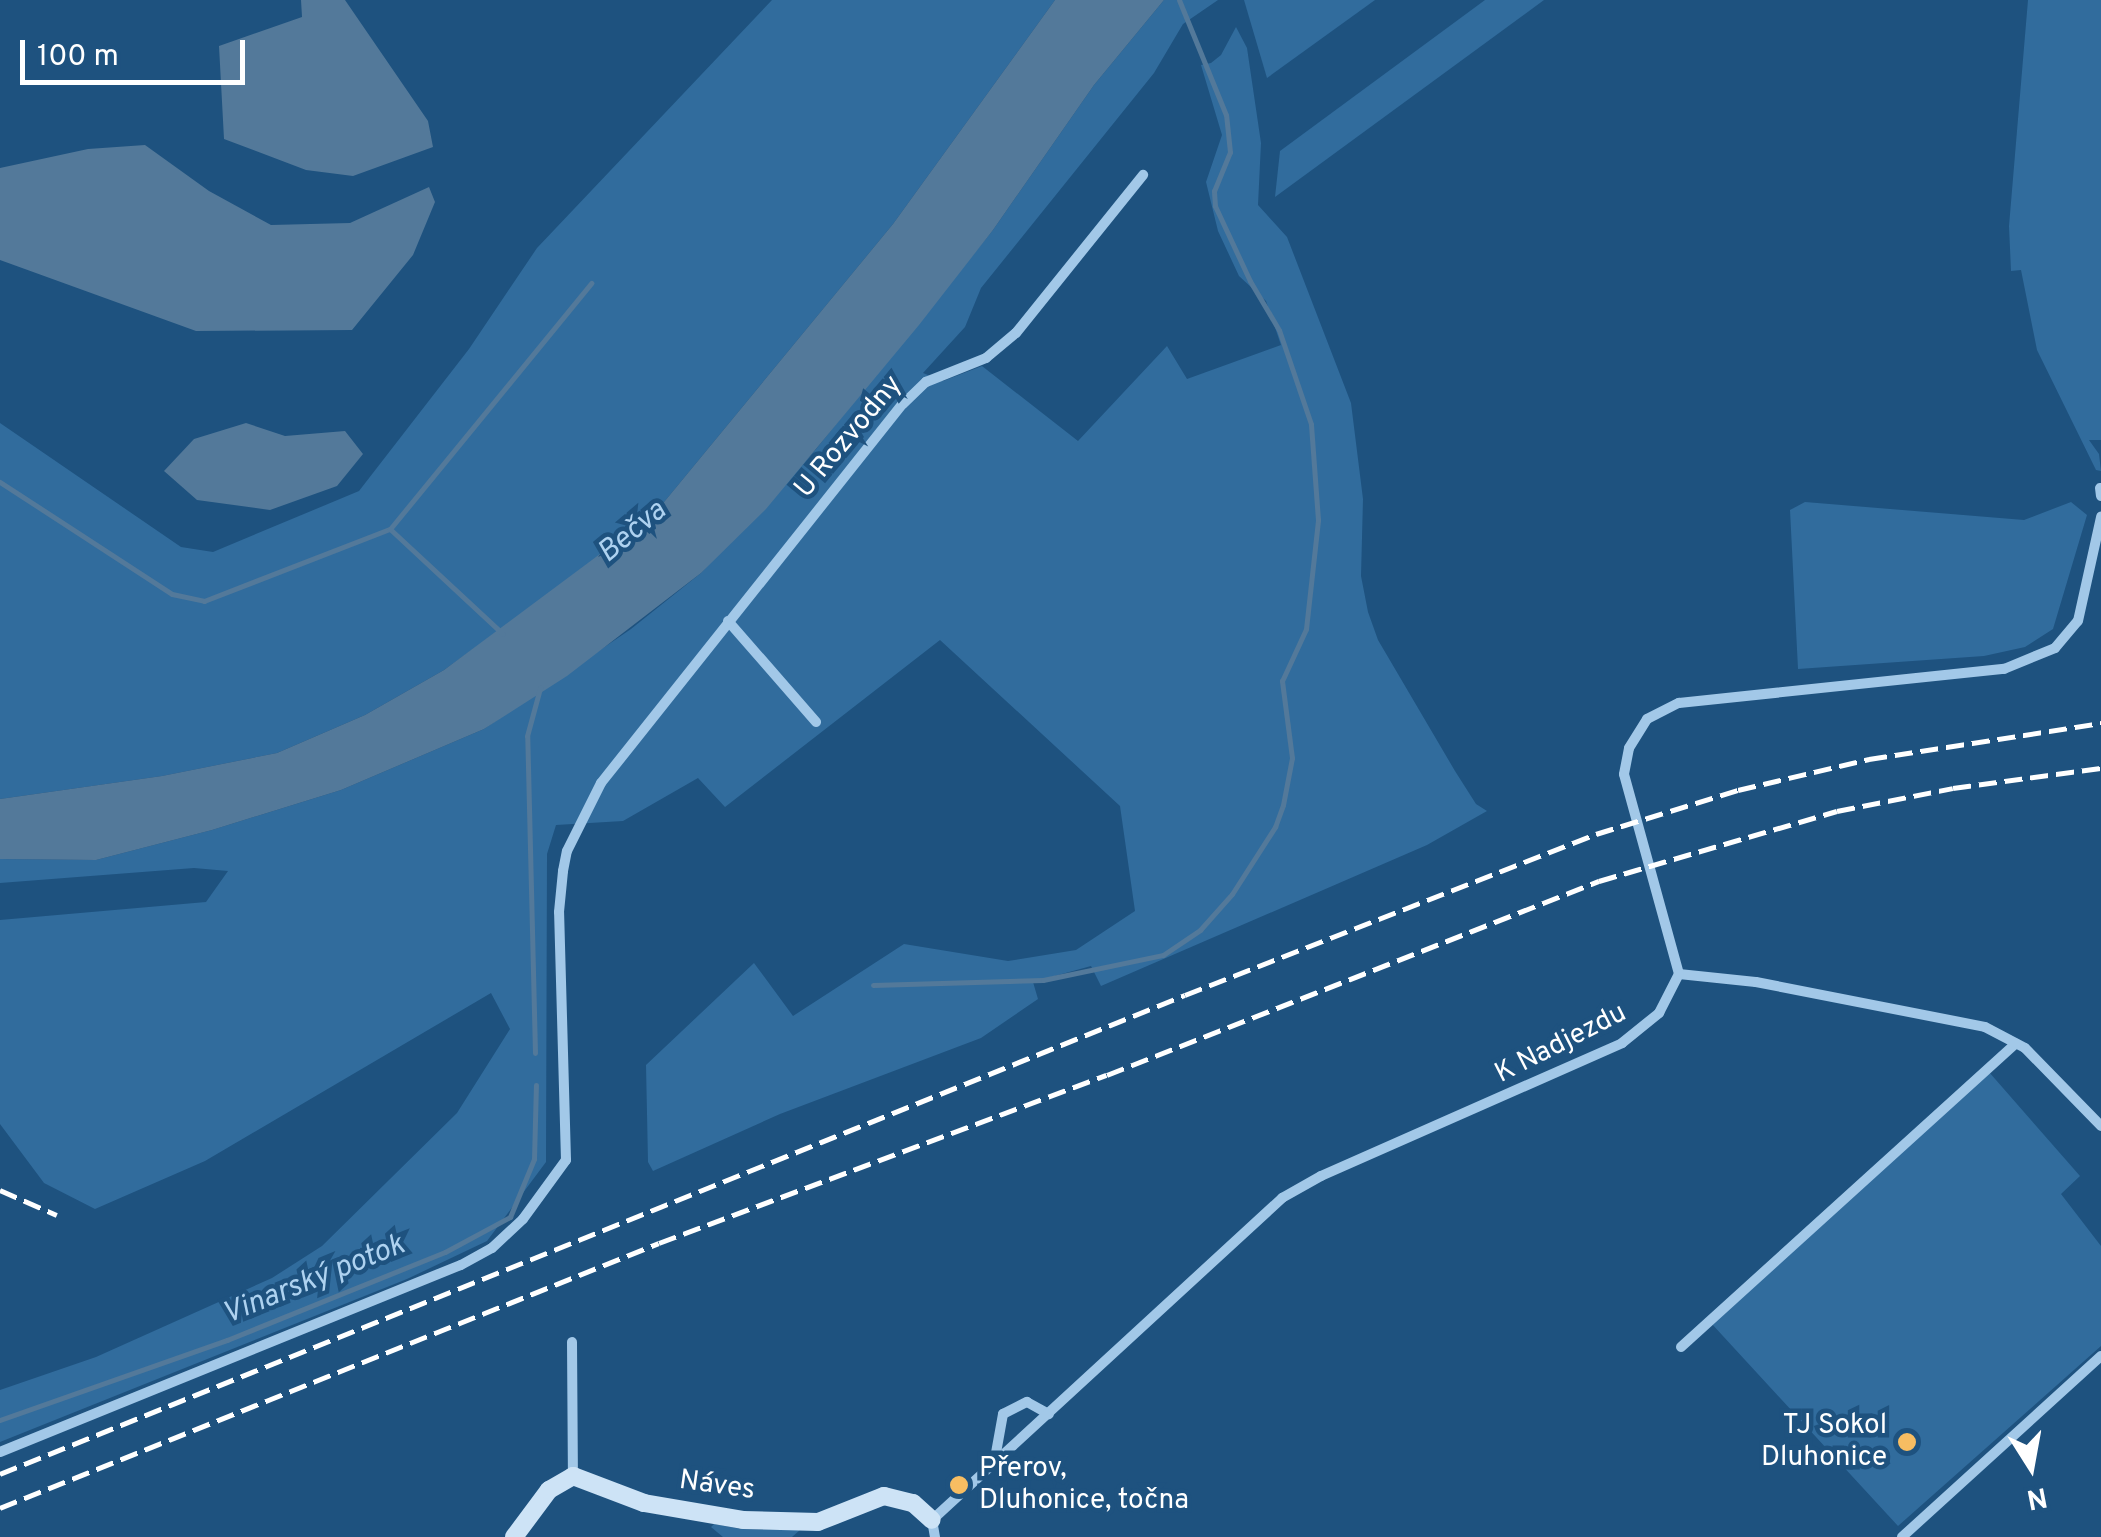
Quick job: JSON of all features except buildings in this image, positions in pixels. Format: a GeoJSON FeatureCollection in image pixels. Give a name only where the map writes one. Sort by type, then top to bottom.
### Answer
{"type":"FeatureCollection","features":[{"type":"Feature","properties":{"kind":"street","name":"U Rozvodny"},"geometry":{"type":"LineString","coordinates":[[0,1452],[482,1255],[523,1219],[566,1160],[559,912],[567,851],[601,783],[912,393],[934,377],[986,358],[1016,333],[1142,175]]}},
{"type":"Feature","properties":{"kind":"street"},"geometry":{"type":"LineString","coordinates":[[2100,488],[2101,496]]}},
{"type":"Feature","properties":{"kind":"street"},"geometry":{"type":"LineString","coordinates":[[2101,517],[2078,621],[2055,648],[2004,669],[1668,706],[1647,719],[1628,748],[1624,774],[1678,974],[1756,982],[1985,1026],[2016,1043],[2101,1126]]}},
{"type":"Feature","properties":{"kind":"street"},"geometry":{"type":"LineString","coordinates":[[728,621],[816,722]]}},
{"type":"Feature","properties":{"kind":"street","name":"K Nadjezdu"},"geometry":{"type":"LineString","coordinates":[[934,1528],[994,1465],[1282,1198],[1321,1176],[1622,1043],[1659,1013],[1678,974]]}},
{"type":"Feature","properties":{"kind":"street"},"geometry":{"type":"LineString","coordinates":[[1681,1348],[2016,1043]]}},
{"type":"Feature","properties":{"kind":"street"},"geometry":{"type":"LineString","coordinates":[[514,1537],[549,1490],[572,1476],[572,1342]]}},
{"type":"Feature","properties":{"kind":"street"},"geometry":{"type":"LineString","coordinates":[[1902,1537],[2101,1356]]}},
{"type":"Feature","properties":{"kind":"street"},"geometry":{"type":"LineString","coordinates":[[994,1465],[1003,1414],[1027,1402],[1050,1414]]}},
{"type":"Feature","properties":{"kind":"street","name":"Náves"},"geometry":{"type":"LineString","coordinates":[[572,1476],[634,1500],[743,1520],[818,1522],[884,1496],[913,1503],[934,1528]]}},
{"type":"Feature","properties":{"kind":"shaded area"},"geometry":{"type":"Polygon","coordinates":[[[772,0],[1055,0],[893,224],[655,513],[526,611],[444,670],[365,715],[277,753],[162,776],[0,799],[0,423],[181,547],[213,552],[359,491],[469,349],[537,248],[772,0]]]}},
{"type":"Feature","properties":{"kind":"shaded area"},"geometry":{"type":"Polygon","coordinates":[[[1164,0],[1218,0],[1183,24],[1154,73],[981,288],[965,327],[923,373],[943,381],[982,366],[1078,441],[1167,346],[1187,379],[1281,345],[1266,301],[1239,276],[1218,231],[1206,182],[1222,135],[1201,65],[1221,55],[1236,27],[1247,48],[1261,143],[1258,205],[1287,237],[1351,403],[1363,499],[1361,576],[1368,612],[1378,640],[1455,771],[1476,804],[1487,811],[1427,845],[1101,986],[1091,966],[1033,982],[1038,999],[981,1038],[780,1114],[653,1171],[648,1162],[646,1065],[754,963],[793,1016],[904,944],[1008,961],[1076,950],[1135,911],[1120,806],[940,640],[725,807],[698,778],[623,821],[556,825],[547,854],[546,1162],[487,1241],[407,1279],[0,1442],[0,1390],[96,1357],[272,1278],[322,1246],[457,1113],[510,1029],[491,993],[205,1161],[95,1209],[44,1183],[0,1124],[0,920],[206,902],[228,871],[194,868],[0,883],[0,859],[96,860],[212,830],[341,790],[484,729],[631,629],[701,573],[812,454],[993,230],[1094,85],[1164,0]]]}},
{"type":"Feature","properties":{"kind":"shaded area"},"geometry":{"type":"Polygon","coordinates":[[[1244,0],[1375,0],[1267,78],[1244,0]]]}},
{"type":"Feature","properties":{"kind":"shaded area"},"geometry":{"type":"Polygon","coordinates":[[[1485,0],[1544,0],[1275,197],[1280,151],[1485,0]]]}},
{"type":"Feature","properties":{"kind":"shaded area"},"geometry":{"type":"Polygon","coordinates":[[[2028,0],[2101,0],[2101,440],[2089,440],[2099,454],[2101,471],[2096,470],[2037,350],[2021,270],[2011,271],[2009,226],[2028,0]]]}},
{"type":"Feature","properties":{"kind":"shaded area"},"geometry":{"type":"Polygon","coordinates":[[[1805,502],[2024,520],[2071,502],[2087,515],[2053,629],[2025,647],[1984,656],[1798,669],[1790,510],[1805,502]]]}},
{"type":"Feature","properties":{"kind":"shaded area","name":"TJ Sokol Dluhonice"},"geometry":{"type":"Polygon","coordinates":[[[1989,1072],[2080,1176],[2061,1194],[2101,1246],[2101,1346],[1898,1526],[1711,1323],[1989,1072]]]}},
{"type":"Feature","properties":{"kind":"shaded area"},"geometry":{"type":"Polygon","coordinates":[[[714,1524],[742,1529],[800,1530],[792,1537],[723,1537],[711,1527],[714,1524]]]}},
{"type":"Feature","properties":{"kind":"water"},"geometry":{"type":"Polygon","coordinates":[[[301,0],[345,0],[428,121],[433,147],[353,176],[306,170],[224,139],[219,46],[302,17],[301,0]]]}},
{"type":"Feature","properties":{"kind":"water","name":"Bečva"},"geometry":{"type":"Polygon","coordinates":[[[1055,0],[1164,0],[1094,85],[993,230],[919,325],[766,509],[701,573],[567,676],[484,729],[341,790],[212,830],[96,860],[0,859],[0,799],[162,776],[277,753],[365,715],[444,670],[655,513],[893,224],[1055,0]]]}},
{"type":"Feature","properties":{"kind":"water"},"geometry":{"type":"Polygon","coordinates":[[[145,145],[209,191],[271,225],[350,223],[429,187],[435,202],[413,255],[352,330],[196,331],[0,260],[0,168],[88,149],[145,145]]]}},
{"type":"Feature","properties":{"kind":"water"},"geometry":{"type":"Polygon","coordinates":[[[246,423],[285,436],[345,431],[363,454],[337,486],[270,510],[197,500],[164,471],[194,439],[246,423]]]}},
{"type":"Feature","properties":{"kind":"waterway"},"geometry":{"type":"LineString","coordinates":[[873,985],[1043,980],[1163,955],[1200,930],[1232,894],[1275,827],[1283,805],[1292,758],[1282,681],[1306,629],[1318,520],[1311,424],[1279,330],[1250,281],[1215,206],[1214,191],[1230,152],[1226,115],[1179,0]]}},
{"type":"Feature","properties":{"kind":"waterway"},"geometry":{"type":"LineString","coordinates":[[390,529],[591,283]]}},
{"type":"Feature","properties":{"kind":"waterway"},"geometry":{"type":"LineString","coordinates":[[0,482],[172,594],[204,601],[390,529],[503,634]]}},
{"type":"Feature","properties":{"kind":"waterway","name":"Vinarský potok"},"geometry":{"type":"LineString","coordinates":[[535,1053],[527,736],[540,688]]}},
{"type":"Feature","properties":{"kind":"waterway","name":"Vinarský potok"},"geometry":{"type":"LineString","coordinates":[[0,1420],[227,1340],[445,1252],[510,1217],[534,1159],[536,1085]]}},
{"type":"Feature","properties":{"kind":"railway"},"geometry":{"type":"LineString","coordinates":[[0,1474],[1185,995],[1596,834],[1738,790],[1869,759],[2101,723]]}},
{"type":"Feature","properties":{"kind":"railway"},"geometry":{"type":"LineString","coordinates":[[0,1508],[659,1243],[1107,1075],[1599,881],[1837,811],[1953,788],[2101,768]]}},
{"type":"Feature","properties":{"kind":"railway"},"geometry":{"type":"LineString","coordinates":[[0,1190],[57,1215]]}},
{"type":"Feature","properties":{"kind":"place","name":"TJ Sokol Dluhonice"},"geometry":{"type":"Point","coordinates":[1907,1442]}},
{"type":"Feature","properties":{"kind":"place","name":"Přerov, Dluhonice, točna"},"geometry":{"type":"Point","coordinates":[959,1485]}}]}
